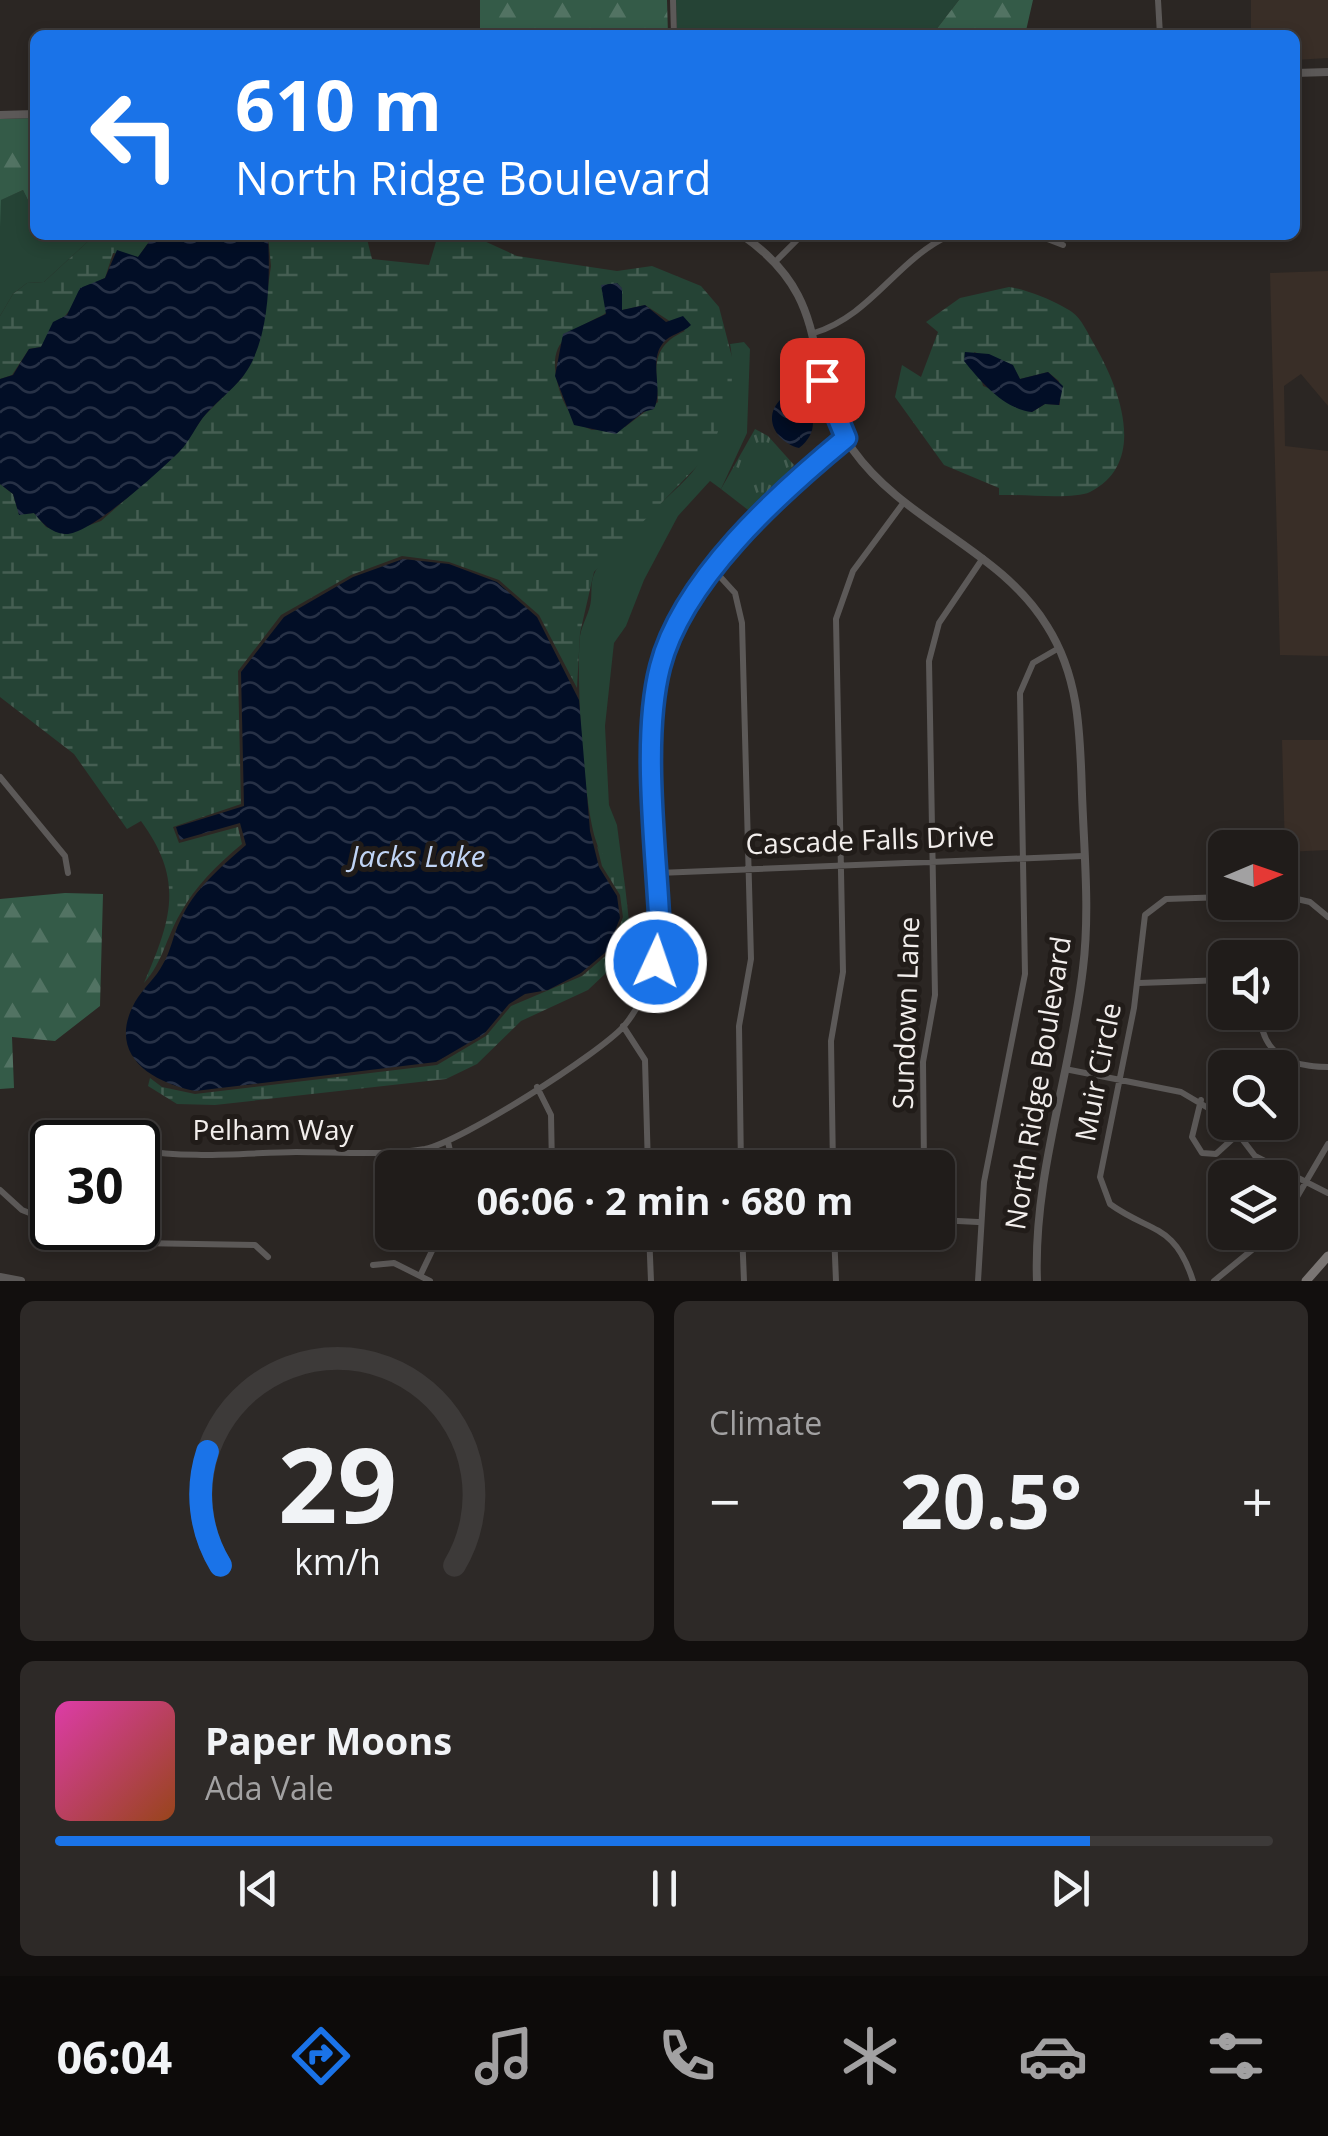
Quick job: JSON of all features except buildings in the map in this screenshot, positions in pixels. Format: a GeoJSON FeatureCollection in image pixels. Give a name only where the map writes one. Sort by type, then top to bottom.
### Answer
{"type":"FeatureCollection","features":[{"type":"Feature","properties":{"kind":"main road"},"geometry":{"type":"LineString","coordinates":[[1306,1281],[1328,1256]]}},
{"type":"Feature","properties":{"kind":"street"},"geometry":{"type":"LineString","coordinates":[[673,0],[674,30]]}},
{"type":"Feature","properties":{"kind":"street"},"geometry":{"type":"LineString","coordinates":[[1158,0],[1160,30]]}},
{"type":"Feature","properties":{"kind":"street"},"geometry":{"type":"LineString","coordinates":[[1300,74],[1328,72]]}},
{"type":"Feature","properties":{"kind":"street"},"geometry":{"type":"LineString","coordinates":[[0,115],[30,114]]}},
{"type":"Feature","properties":{"kind":"street"},"geometry":{"type":"LineString","coordinates":[[749,240],[776,261],[797,240]]}},
{"type":"Feature","properties":{"kind":"street"},"geometry":{"type":"LineString","coordinates":[[814,333],[851,318],[911,257],[941,240]]}},
{"type":"Feature","properties":{"kind":"street"},"geometry":{"type":"LineString","coordinates":[[1050,240],[1063,245]]}},
{"type":"Feature","properties":{"kind":"street","name":"North Ridge Boulevard"},"geometry":{"type":"LineString","coordinates":[[776,261],[794,284],[814,333],[827,398],[846,438],[876,479],[983,558],[1026,597],[1059,648],[1079,721],[1083,969],[1036,1218],[1037,1281]]}},
{"type":"Feature","properties":{"kind":"street"},"geometry":{"type":"LineString","coordinates":[[450,1150],[448,1142],[537,1087],[624,1026],[648,987],[656,962],[656,686],[673,630],[714,570],[805,470],[846,438]]}},
{"type":"Feature","properties":{"kind":"street"},"geometry":{"type":"LineString","coordinates":[[833,1150],[830,1041],[843,972],[836,619],[853,571],[904,502]]}},
{"type":"Feature","properties":{"kind":"street","name":"Sundown Lane"},"geometry":{"type":"LineString","coordinates":[[924,1150],[923,1062],[935,995],[928,660],[939,623],[983,558]]}},
{"type":"Feature","properties":{"kind":"street"},"geometry":{"type":"LineString","coordinates":[[714,570],[735,593],[741,612],[751,959],[739,1026],[741,1150]]}},
{"type":"Feature","properties":{"kind":"street"},"geometry":{"type":"LineString","coordinates":[[978,1281],[978,1222],[1025,974],[1021,685],[1033,663],[1059,648]]}},
{"type":"Feature","properties":{"kind":"street"},"geometry":{"type":"LineString","coordinates":[[1,779],[65,856],[68,874]]}},
{"type":"Feature","properties":{"kind":"street","name":"Cascade Falls Drive"},"geometry":{"type":"LineString","coordinates":[[658,872],[1083,856]]}},
{"type":"Feature","properties":{"kind":"street","name":"Muir Circle"},"geometry":{"type":"LineString","coordinates":[[1193,1281],[1184,1258],[1167,1236],[1144,1220],[1115,1208],[1102,1193],[1100,1177],[1139,983],[1141,928],[1148,909],[1166,899],[1208,898]]}},
{"type":"Feature","properties":{"kind":"street"},"geometry":{"type":"LineString","coordinates":[[1298,899],[1310,902],[1328,917]]}},
{"type":"Feature","properties":{"kind":"street"},"geometry":{"type":"LineString","coordinates":[[1139,983],[1208,981]]}},
{"type":"Feature","properties":{"kind":"street"},"geometry":{"type":"LineString","coordinates":[[624,1026],[645,1060],[648,1150]]}},
{"type":"Feature","properties":{"kind":"street"},"geometry":{"type":"LineString","coordinates":[[1261,1030],[1272,1051],[1299,1066],[1328,1066]]}},
{"type":"Feature","properties":{"kind":"street"},"geometry":{"type":"LineString","coordinates":[[1065,1068],[1201,1100],[1208,1105]]}},
{"type":"Feature","properties":{"kind":"street"},"geometry":{"type":"LineString","coordinates":[[537,1087],[551,1116],[552,1150]]}},
{"type":"Feature","properties":{"kind":"street"},"geometry":{"type":"LineString","coordinates":[[1201,1100],[1192,1136],[1202,1153],[1216,1154],[1231,1140]]}},
{"type":"Feature","properties":{"kind":"street"},"geometry":{"type":"LineString","coordinates":[[1243,1140],[1255,1156],[1328,1194]]}},
{"type":"Feature","properties":{"kind":"street","name":"Pelham Way"},"geometry":{"type":"LineString","coordinates":[[160,1150],[408,1150],[448,1142]]}},
{"type":"Feature","properties":{"kind":"street"},"geometry":{"type":"LineString","coordinates":[[1298,1199],[1328,1144]]}},
{"type":"Feature","properties":{"kind":"street"},"geometry":{"type":"LineString","coordinates":[[0,1190],[30,1213]]}},
{"type":"Feature","properties":{"kind":"street"},"geometry":{"type":"LineString","coordinates":[[955,1221],[978,1222]]}},
{"type":"Feature","properties":{"kind":"street"},"geometry":{"type":"LineString","coordinates":[[160,1244],[255,1246],[268,1257]]}},
{"type":"Feature","properties":{"kind":"street"},"geometry":{"type":"LineString","coordinates":[[420,1276],[432,1250]]}},
{"type":"Feature","properties":{"kind":"street"},"geometry":{"type":"LineString","coordinates":[[650,1250],[651,1281]]}},
{"type":"Feature","properties":{"kind":"street"},"geometry":{"type":"LineString","coordinates":[[743,1250],[744,1281]]}},
{"type":"Feature","properties":{"kind":"street"},"geometry":{"type":"LineString","coordinates":[[835,1250],[836,1281]]}},
{"type":"Feature","properties":{"kind":"street"},"geometry":{"type":"LineString","coordinates":[[1214,1281],[1252,1250]]}},
{"type":"Feature","properties":{"kind":"street"},"geometry":{"type":"LineString","coordinates":[[373,1265],[394,1264],[430,1281]]}},
{"type":"Feature","properties":{"kind":"street"},"geometry":{"type":"LineString","coordinates":[[0,1277],[21,1281]]}},
{"type":"Feature","properties":{"kind":"shaded area"},"geometry":{"type":"Polygon","coordinates":[[[1251,0],[1328,0],[1328,58],[1300,60],[1300,30],[1251,30],[1251,0]]]}},
{"type":"Feature","properties":{"kind":"shaded area"},"geometry":{"type":"Polygon","coordinates":[[[1328,271],[1328,406],[1301,374],[1284,386],[1285,446],[1328,451],[1328,656],[1280,655],[1270,273],[1328,271]]]}},
{"type":"Feature","properties":{"kind":"shaded area"},"geometry":{"type":"Polygon","coordinates":[[[1282,740],[1328,740],[1328,850],[1298,851],[1298,830],[1284,830],[1282,740]]]}},
{"type":"Feature","properties":{"kind":"green space"},"geometry":{"type":"Polygon","coordinates":[[[480,0],[667,0],[668,30],[480,30],[480,0]]]}},
{"type":"Feature","properties":{"kind":"green space"},"geometry":{"type":"Polygon","coordinates":[[[676,0],[959,0],[936,30],[677,30],[676,0]]]}},
{"type":"Feature","properties":{"kind":"green space"},"geometry":{"type":"Polygon","coordinates":[[[959,0],[1033,0],[1026,30],[936,30],[959,0]]]}},
{"type":"Feature","properties":{"kind":"green space"},"geometry":{"type":"Polygon","coordinates":[[[30,118],[30,202],[23,190],[1,200],[0,227],[0,119],[30,118]]]}},
{"type":"Feature","properties":{"kind":"green space"},"geometry":{"type":"Polygon","coordinates":[[[23,190],[30,202],[30,240],[90,240],[44,282],[27,283],[13,294],[0,316],[0,200],[23,190]]]}},
{"type":"Feature","properties":{"kind":"green space"},"geometry":{"type":"Polygon","coordinates":[[[90,240],[150,240],[138,257],[113,253],[105,278],[82,292],[41,347],[29,349],[12,375],[0,379],[0,316],[13,294],[27,283],[44,282],[90,240]]]}},
{"type":"Feature","properties":{"kind":"green space"},"geometry":{"type":"Polygon","coordinates":[[[268,240],[367,240],[372,259],[429,265],[436,240],[482,240],[517,256],[617,271],[652,266],[701,286],[719,307],[733,361],[731,393],[711,452],[594,572],[580,633],[577,688],[539,615],[499,580],[449,562],[402,556],[351,575],[281,615],[238,671],[241,804],[173,827],[179,843],[238,827],[242,844],[193,894],[144,983],[161,940],[169,901],[164,863],[155,843],[141,821],[127,829],[74,754],[0,697],[0,484],[13,494],[19,514],[34,513],[46,527],[65,534],[101,521],[178,453],[204,416],[242,378],[261,334],[271,266],[268,240]],[[622,293],[604,314],[576,330],[560,345],[555,365],[563,401],[587,428],[625,427],[658,402],[656,368],[661,351],[685,331],[645,305],[622,310],[622,293]]]}},
{"type":"Feature","properties":{"kind":"green space"},"geometry":{"type":"Polygon","coordinates":[[[1009,287],[1050,300],[1079,319],[1112,381],[1124,423],[1119,462],[1108,479],[1082,494],[999,495],[999,488],[944,465],[895,397],[902,365],[921,377],[938,332],[926,322],[960,298],[1009,287]],[[974,352],[983,386],[1012,404],[1032,412],[1045,404],[1060,405],[1059,381],[1048,372],[1020,379],[1012,365],[974,352]]]}},
{"type":"Feature","properties":{"kind":"green space"},"geometry":{"type":"Polygon","coordinates":[[[744,342],[750,349],[747,433],[721,489],[710,481],[678,516],[644,580],[626,626],[614,643],[605,726],[609,805],[617,825],[625,886],[601,854],[587,798],[580,636],[592,581],[606,557],[698,465],[728,396],[730,344],[744,342]]]}},
{"type":"Feature","properties":{"kind":"green space"},"geometry":{"type":"Polygon","coordinates":[[[755,429],[768,436],[794,465],[752,513],[721,489],[755,429]]]}},
{"type":"Feature","properties":{"kind":"green space"},"geometry":{"type":"Polygon","coordinates":[[[597,846],[625,886],[629,921],[623,957],[588,990],[521,1021],[477,1064],[446,1079],[215,1105],[177,1104],[148,1086],[150,1078],[162,1087],[195,1094],[437,1065],[486,1036],[511,1006],[582,976],[610,952],[623,917],[620,895],[602,866],[597,846]]]}},
{"type":"Feature","properties":{"kind":"green space"},"geometry":{"type":"Polygon","coordinates":[[[103,894],[100,1006],[55,1041],[12,1037],[14,1088],[0,1089],[0,899],[103,894]]]}},
{"type":"Feature","properties":{"kind":"water"},"geometry":{"type":"Polygon","coordinates":[[[150,240],[268,240],[268,286],[261,339],[244,375],[206,414],[180,451],[107,514],[76,532],[60,533],[47,527],[34,513],[19,515],[13,494],[0,484],[0,379],[13,375],[29,349],[41,347],[53,322],[67,315],[80,288],[105,278],[117,250],[138,257],[150,240]]]}},
{"type":"Feature","properties":{"kind":"water"},"geometry":{"type":"Polygon","coordinates":[[[617,283],[622,288],[622,310],[645,305],[666,322],[683,316],[691,325],[666,340],[659,350],[654,409],[643,412],[616,434],[574,425],[555,376],[563,334],[606,314],[601,285],[617,283]]]}},
{"type":"Feature","properties":{"kind":"water"},"geometry":{"type":"Polygon","coordinates":[[[965,352],[989,354],[1013,365],[1020,379],[1048,372],[1063,386],[1059,405],[1045,404],[1032,412],[1012,406],[964,361],[965,352]]]}},
{"type":"Feature","properties":{"kind":"water"},"geometry":{"type":"Polygon","coordinates":[[[803,396],[813,424],[799,448],[778,435],[772,421],[782,398],[803,396]]]}},
{"type":"Feature","properties":{"kind":"water","name":"Jacks Lake"},"geometry":{"type":"Polygon","coordinates":[[[403,559],[449,564],[497,582],[537,617],[579,700],[590,831],[599,867],[617,896],[620,918],[607,951],[581,973],[509,1004],[484,1034],[436,1062],[195,1091],[162,1080],[137,1062],[129,1050],[128,1020],[135,1002],[166,959],[186,909],[208,880],[246,845],[240,823],[180,840],[176,827],[244,806],[241,672],[284,617],[353,577],[403,559]]]}},
{"type":"Feature","properties":{"kind":"route"},"geometry":{"type":"LineString","coordinates":[[656,962],[660,934],[654,724],[660,667],[673,630],[696,591],[805,470],[846,438],[822,380]]}}]}
